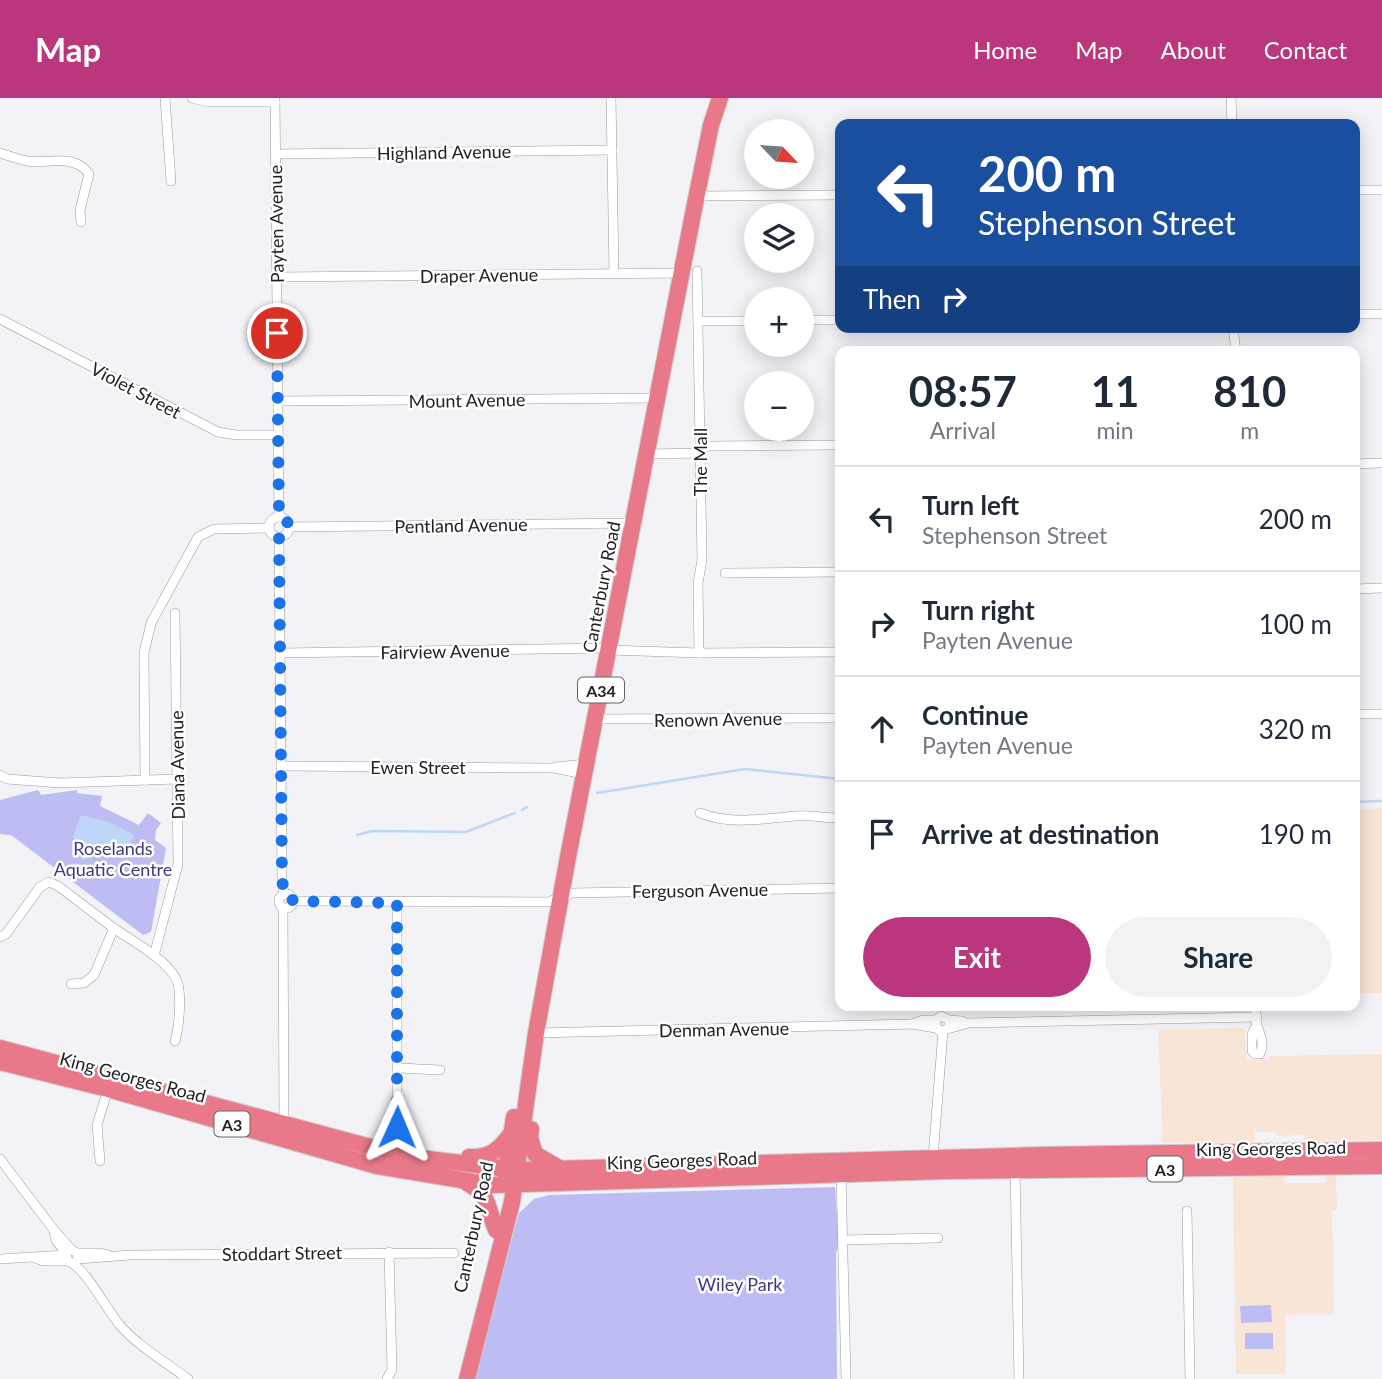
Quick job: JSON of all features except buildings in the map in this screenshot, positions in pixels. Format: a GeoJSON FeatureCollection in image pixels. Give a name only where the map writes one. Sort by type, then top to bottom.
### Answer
{"type":"FeatureCollection","features":[{"type":"Feature","properties":{"kind":"highway","name":"Canterbury Road"},"geometry":{"type":"LineString","coordinates":[[465,1379],[476,1306],[502,1225],[585,769],[657,398],[689,272],[697,196],[711,125],[720,98]]}},
{"type":"Feature","properties":{"kind":"highway","name":"King Georges Road"},"geometry":{"type":"LineString","coordinates":[[0,1048],[358,1145],[510,1178]]}},
{"type":"Feature","properties":{"kind":"highway","name":"King Georges Road"},"geometry":{"type":"LineString","coordinates":[[0,1062],[108,1089],[377,1166],[465,1182],[510,1178],[841,1174],[1015,1163],[1382,1150]]}},
{"type":"Feature","properties":{"kind":"highway","name":"Canterbury Road"},"geometry":{"type":"LineString","coordinates":[[510,1178],[512,1132],[517,1102],[528,1085]]}},
{"type":"Feature","properties":{"kind":"highway"},"geometry":{"type":"LineString","coordinates":[[465,1182],[484,1195],[502,1225],[524,1200],[561,1177],[535,1154],[531,1144],[528,1085]]}},
{"type":"Feature","properties":{"kind":"highway"},"geometry":{"type":"LineString","coordinates":[[431,1160],[489,1156],[502,1146],[512,1132]]}},
{"type":"Feature","properties":{"kind":"highway","name":"King Georges Road"},"geometry":{"type":"LineString","coordinates":[[561,1177],[933,1158],[1015,1163],[1382,1166]]}},
{"type":"Feature","properties":{"kind":"street"},"geometry":{"type":"LineString","coordinates":[[165,98],[171,181]]}},
{"type":"Feature","properties":{"kind":"street"},"geometry":{"type":"LineString","coordinates":[[192,98],[209,102],[275,100]]}},
{"type":"Feature","properties":{"kind":"street"},"geometry":{"type":"LineString","coordinates":[[611,98],[614,273]]}},
{"type":"Feature","properties":{"kind":"street"},"geometry":{"type":"LineString","coordinates":[[1231,98],[1232,119]]}},
{"type":"Feature","properties":{"kind":"street","name":"Payten Avenue"},"geometry":{"type":"LineString","coordinates":[[275,100],[279,517]]}},
{"type":"Feature","properties":{"kind":"street","name":"Highland Avenue"},"geometry":{"type":"LineString","coordinates":[[275,154],[612,150]]}},
{"type":"Feature","properties":{"kind":"street"},"geometry":{"type":"LineString","coordinates":[[0,153],[29,161],[65,160],[85,168],[89,174],[80,210],[81,222]]}},
{"type":"Feature","properties":{"kind":"street"},"geometry":{"type":"LineString","coordinates":[[1360,190],[1382,190]]}},
{"type":"Feature","properties":{"kind":"street"},"geometry":{"type":"LineString","coordinates":[[697,196],[835,195]]}},
{"type":"Feature","properties":{"kind":"street","name":"Draper Avenue"},"geometry":{"type":"LineString","coordinates":[[277,277],[689,272]]}},
{"type":"Feature","properties":{"kind":"street","name":"The Mall"},"geometry":{"type":"LineString","coordinates":[[689,272],[698,321],[702,560],[698,583],[699,653]]}},
{"type":"Feature","properties":{"kind":"street"},"geometry":{"type":"LineString","coordinates":[[1360,314],[1382,314]]}},
{"type":"Feature","properties":{"kind":"street","name":"Violet Street"},"geometry":{"type":"LineString","coordinates":[[0,319],[218,432],[278,435]]}},
{"type":"Feature","properties":{"kind":"street"},"geometry":{"type":"LineString","coordinates":[[814,320],[835,320]]}},
{"type":"Feature","properties":{"kind":"street"},"geometry":{"type":"LineString","coordinates":[[698,321],[744,321]]}},
{"type":"Feature","properties":{"kind":"street","name":"Mount Avenue"},"geometry":{"type":"LineString","coordinates":[[278,401],[657,398]]}},
{"type":"Feature","properties":{"kind":"street"},"geometry":{"type":"LineString","coordinates":[[647,454],[700,453],[706,446],[835,445]]}},
{"type":"Feature","properties":{"kind":"street"},"geometry":{"type":"LineString","coordinates":[[1360,464],[1382,463]]}},
{"type":"Feature","properties":{"kind":"street"},"geometry":{"type":"LineString","coordinates":[[279,517],[287,521],[289,527],[285,535],[279,537],[271,533],[269,528],[273,519],[279,517]]}},
{"type":"Feature","properties":{"kind":"street","name":"Pentland Avenue"},"geometry":{"type":"LineString","coordinates":[[289,527],[633,523]]}},
{"type":"Feature","properties":{"kind":"street"},"geometry":{"type":"LineString","coordinates":[[145,780],[144,653],[151,623],[198,537],[208,531],[269,528]]}},
{"type":"Feature","properties":{"kind":"street"},"geometry":{"type":"LineString","coordinates":[[279,537],[284,894],[278,902],[283,908],[284,1124]]}},
{"type":"Feature","properties":{"kind":"street"},"geometry":{"type":"LineString","coordinates":[[725,573],[835,572]]}},
{"type":"Feature","properties":{"kind":"street"},"geometry":{"type":"LineString","coordinates":[[1360,589],[1382,588]]}},
{"type":"Feature","properties":{"kind":"street","name":"Diana Avenue"},"geometry":{"type":"LineString","coordinates":[[154,956],[178,864],[175,613]]}},
{"type":"Feature","properties":{"kind":"street","name":"Fairview Avenue"},"geometry":{"type":"LineString","coordinates":[[281,653],[609,649],[699,653],[835,652]]}},
{"type":"Feature","properties":{"kind":"street"},"geometry":{"type":"LineString","coordinates":[[1360,714],[1382,714]]}},
{"type":"Feature","properties":{"kind":"street","name":"Renown Avenue"},"geometry":{"type":"LineString","coordinates":[[595,719],[835,718]]}},
{"type":"Feature","properties":{"kind":"street","name":"Ewen Street"},"geometry":{"type":"LineString","coordinates":[[281,766],[585,769]]}},
{"type":"Feature","properties":{"kind":"street"},"geometry":{"type":"LineString","coordinates":[[0,775],[7,779],[60,783],[177,779]]}},
{"type":"Feature","properties":{"kind":"street"},"geometry":{"type":"LineString","coordinates":[[700,813],[717,820],[795,816],[835,818]]}},
{"type":"Feature","properties":{"kind":"street"},"geometry":{"type":"LineString","coordinates":[[0,937],[6,934],[40,887],[49,882],[58,886],[154,956],[178,982],[178,1032],[175,1041]]}},
{"type":"Feature","properties":{"kind":"street","name":"Ferguson Avenue"},"geometry":{"type":"LineString","coordinates":[[293,901],[548,902],[572,893],[835,888]]}},
{"type":"Feature","properties":{"kind":"street"},"geometry":{"type":"LineString","coordinates":[[283,908],[290,907],[293,901],[291,896],[284,894]]}},
{"type":"Feature","properties":{"kind":"street"},"geometry":{"type":"LineString","coordinates":[[397,903],[397,1127]]}},
{"type":"Feature","properties":{"kind":"street"},"geometry":{"type":"LineString","coordinates":[[71,984],[84,983],[94,975],[114,928]]}},
{"type":"Feature","properties":{"kind":"street","name":"Denman Avenue"},"geometry":{"type":"LineString","coordinates":[[536,1033],[943,1021],[1257,1021],[1256,1011]]}},
{"type":"Feature","properties":{"kind":"street"},"geometry":{"type":"LineString","coordinates":[[933,1158],[943,1021]]}},
{"type":"Feature","properties":{"kind":"street"},"geometry":{"type":"LineString","coordinates":[[399,1068],[440,1070]]}},
{"type":"Feature","properties":{"kind":"street"},"geometry":{"type":"LineString","coordinates":[[100,1161],[97,1125],[108,1089]]}},
{"type":"Feature","properties":{"kind":"street"},"geometry":{"type":"LineString","coordinates":[[0,1159],[72,1257]]}},
{"type":"Feature","properties":{"kind":"street"},"geometry":{"type":"LineString","coordinates":[[1015,1163],[1019,1379]]}},
{"type":"Feature","properties":{"kind":"street"},"geometry":{"type":"LineString","coordinates":[[841,1174],[846,1379]]}},
{"type":"Feature","properties":{"kind":"street"},"geometry":{"type":"LineString","coordinates":[[1186,1211],[1190,1379]]}},
{"type":"Feature","properties":{"kind":"street"},"geometry":{"type":"LineString","coordinates":[[54,1230],[59,1244],[84,1269],[86,1277],[120,1325],[188,1379]]}},
{"type":"Feature","properties":{"kind":"street"},"geometry":{"type":"LineString","coordinates":[[843,1240],[938,1238]]}},
{"type":"Feature","properties":{"kind":"street","name":"Stoddart Street"},"geometry":{"type":"LineString","coordinates":[[47,1255],[59,1244]]}},
{"type":"Feature","properties":{"kind":"street","name":"Stoddart Street"},"geometry":{"type":"LineString","coordinates":[[35,1258],[43,1261],[99,1252],[110,1256]]}},
{"type":"Feature","properties":{"kind":"street"},"geometry":{"type":"LineString","coordinates":[[387,1379],[392,1370],[389,1252]]}},
{"type":"Feature","properties":{"kind":"street","name":"Stoddart Street"},"geometry":{"type":"LineString","coordinates":[[0,1259],[47,1255],[94,1259],[110,1256],[454,1253]]}},
{"type":"Feature","properties":{"kind":"street"},"geometry":{"type":"LineString","coordinates":[[86,1277],[88,1266],[94,1259]]}},
{"type":"Feature","properties":{"kind":"shaded area"},"geometry":{"type":"Polygon","coordinates":[[[1382,808],[1382,993],[1360,993],[1360,810],[1382,808]]]}},
{"type":"Feature","properties":{"kind":"shaded area"},"geometry":{"type":"Polygon","coordinates":[[[81,815],[109,822],[134,835],[125,858],[96,855],[83,860],[73,837],[81,815]]]}},
{"type":"Feature","properties":{"kind":"shaded area"},"geometry":{"type":"Polygon","coordinates":[[[1245,1028],[1247,1060],[1268,1059],[1269,1056],[1382,1054],[1382,1140],[1305,1141],[1305,1135],[1278,1136],[1275,1131],[1255,1132],[1255,1142],[1163,1143],[1158,1030],[1245,1028]]]}},
{"type":"Feature","properties":{"kind":"shaded area"},"geometry":{"type":"Polygon","coordinates":[[[1336,1175],[1337,1210],[1332,1211],[1334,1314],[1285,1315],[1286,1374],[1236,1374],[1233,1177],[1283,1176],[1284,1183],[1325,1183],[1326,1176],[1336,1175]]]}},
{"type":"Feature","properties":{"kind":"green space","name":"Roselands Aquatic Centre"},"geometry":{"type":"Polygon","coordinates":[[[38,790],[41,795],[77,790],[77,793],[102,796],[100,806],[139,825],[148,813],[161,823],[156,830],[155,840],[166,848],[151,932],[143,935],[11,835],[0,834],[0,800],[38,790]]]}},
{"type":"Feature","properties":{"kind":"green space","name":"Wiley Park"},"geometry":{"type":"Polygon","coordinates":[[[835,1187],[839,1245],[836,1253],[837,1379],[472,1379],[480,1360],[519,1213],[534,1199],[549,1195],[835,1187]]]}},
{"type":"Feature","properties":{"kind":"green space"},"geometry":{"type":"Polygon","coordinates":[[[1271,1305],[1272,1322],[1241,1323],[1240,1306],[1271,1305]]]}},
{"type":"Feature","properties":{"kind":"green space"},"geometry":{"type":"Polygon","coordinates":[[[1245,1333],[1273,1333],[1273,1349],[1245,1349],[1245,1333]]]}},
{"type":"Feature","properties":{"kind":"waterway"},"geometry":{"type":"LineString","coordinates":[[597,793],[745,769],[835,778]]}},
{"type":"Feature","properties":{"kind":"waterway"},"geometry":{"type":"LineString","coordinates":[[1360,802],[1382,801]]}},
{"type":"Feature","properties":{"kind":"waterway"},"geometry":{"type":"LineString","coordinates":[[522,810],[527,807]]}},
{"type":"Feature","properties":{"kind":"waterway"},"geometry":{"type":"LineString","coordinates":[[357,835],[372,831],[466,832],[515,813]]}},
{"type":"Feature","properties":{"kind":"route"},"geometry":{"type":"LineString","coordinates":[[277,333],[279,517],[287,521],[289,527],[285,535],[279,537],[284,894],[291,896],[293,901],[397,903],[397,1127]]}}]}
